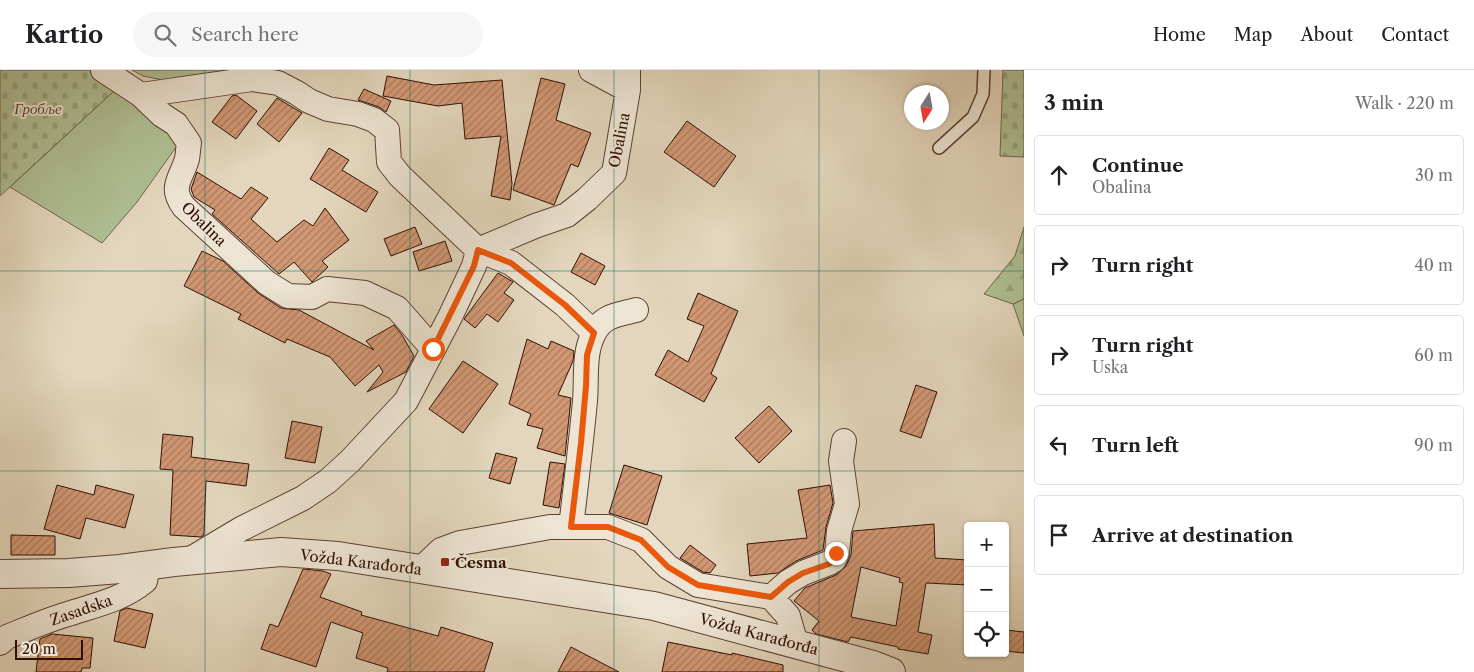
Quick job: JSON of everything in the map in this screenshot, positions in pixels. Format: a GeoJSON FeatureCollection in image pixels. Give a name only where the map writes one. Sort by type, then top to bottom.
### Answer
{"type":"FeatureCollection","features":[{"type":"Feature","properties":{"kind":"street"},"geometry":{"type":"LineString","coordinates":[[103,70],[141,95],[252,79],[278,83],[309,102],[328,109],[358,114],[374,120],[387,130],[389,162],[400,176],[478,250],[511,263],[565,305],[594,333]]}},
{"type":"Feature","properties":{"kind":"street"},"geometry":{"type":"LineString","coordinates":[[591,70],[628,80]]}},
{"type":"Feature","properties":{"kind":"street","name":"Obalina"},"geometry":{"type":"LineString","coordinates":[[478,250],[534,226],[567,215],[614,173],[628,80]]}},
{"type":"Feature","properties":{"kind":"street","name":"Obalina"},"geometry":{"type":"LineString","coordinates":[[141,95],[162,115],[176,124],[189,143],[187,158],[176,186],[177,198],[184,207],[267,283],[288,296],[312,297],[328,289],[365,293],[398,308],[433,349]]}},
{"type":"Feature","properties":{"kind":"street"},"geometry":{"type":"LineString","coordinates":[[189,560],[241,529],[303,498],[350,461],[406,401],[474,266],[478,250]]}},
{"type":"Feature","properties":{"kind":"street"},"geometry":{"type":"LineString","coordinates":[[571,527],[582,434],[587,355],[594,333],[606,318],[636,310]]}},
{"type":"Feature","properties":{"kind":"street"},"geometry":{"type":"LineString","coordinates":[[771,597],[788,582],[803,573],[829,564],[834,560],[839,531],[847,504],[841,461],[844,441]]}},
{"type":"Feature","properties":{"kind":"street"},"geometry":{"type":"LineString","coordinates":[[421,569],[441,550],[460,543],[550,527],[608,527],[641,540],[668,567],[698,585],[771,597],[788,616],[796,644]]}},
{"type":"Feature","properties":{"kind":"street","name":"Vožda Karađorđa"},"geometry":{"type":"LineString","coordinates":[[0,574],[69,573],[281,552],[338,556],[654,606],[873,665],[890,672]]}},
{"type":"Feature","properties":{"kind":"street","name":"Zasadska"},"geometry":{"type":"LineString","coordinates":[[0,643],[6,637],[132,592],[145,581],[148,565]]}},
{"type":"Feature","properties":{"kind":"lane"},"geometry":{"type":"LineString","coordinates":[[939,148],[973,117],[983,94],[984,70]]}},
{"type":"Feature","properties":{"kind":"green space","name":"Гробље"},"geometry":{"type":"Polygon","coordinates":[[[0,70],[107,70],[114,91],[0,196],[0,70]]]}},
{"type":"Feature","properties":{"kind":"green space"},"geometry":{"type":"Polygon","coordinates":[[[132,70],[239,70],[173,82],[143,76],[132,70]]]}},
{"type":"Feature","properties":{"kind":"green space"},"geometry":{"type":"Polygon","coordinates":[[[1003,70],[1024,70],[1024,157],[1000,156],[1003,70]]]}},
{"type":"Feature","properties":{"kind":"green space"},"geometry":{"type":"Polygon","coordinates":[[[114,91],[131,98],[179,143],[137,202],[102,243],[10,187],[114,91]]]}},
{"type":"Feature","properties":{"kind":"green space"},"geometry":{"type":"Polygon","coordinates":[[[1024,227],[1024,299],[1013,304],[984,294],[1015,256],[1024,227]]]}},
{"type":"Feature","properties":{"kind":"green space"},"geometry":{"type":"Polygon","coordinates":[[[1024,299],[1024,336],[1013,304],[1024,299]]]}},
{"type":"Feature","properties":{"kind":"building"},"geometry":{"type":"Polygon","coordinates":[[[387,76],[434,85],[502,80],[512,184],[510,200],[491,196],[501,136],[465,139],[462,103],[438,106],[383,96],[387,76]]]}},
{"type":"Feature","properties":{"kind":"building"},"geometry":{"type":"Polygon","coordinates":[[[541,78],[565,84],[556,120],[591,133],[578,167],[571,164],[554,205],[513,190],[541,78]]]}},
{"type":"Feature","properties":{"kind":"building"},"geometry":{"type":"Polygon","coordinates":[[[364,89],[391,101],[386,112],[379,107],[358,100],[364,89]]]}},
{"type":"Feature","properties":{"kind":"building"},"geometry":{"type":"Polygon","coordinates":[[[236,95],[257,111],[236,139],[212,122],[232,96],[236,95]]]}},
{"type":"Feature","properties":{"kind":"building"},"geometry":{"type":"Polygon","coordinates":[[[277,98],[302,113],[279,142],[257,124],[277,98]]]}},
{"type":"Feature","properties":{"kind":"building"},"geometry":{"type":"Polygon","coordinates":[[[687,121],[736,156],[714,187],[664,152],[687,121]]]}},
{"type":"Feature","properties":{"kind":"building"},"geometry":{"type":"Polygon","coordinates":[[[329,148],[349,160],[342,170],[378,192],[366,212],[310,179],[329,148]]]}},
{"type":"Feature","properties":{"kind":"building"},"geometry":{"type":"Polygon","coordinates":[[[197,172],[241,199],[251,187],[268,198],[251,219],[277,242],[304,220],[313,226],[325,208],[349,240],[322,261],[328,267],[312,282],[294,262],[279,274],[212,214],[215,210],[194,197],[191,189],[197,172]]]}},
{"type":"Feature","properties":{"kind":"building"},"geometry":{"type":"Polygon","coordinates":[[[415,227],[422,244],[391,256],[384,239],[415,227]]]}},
{"type":"Feature","properties":{"kind":"building"},"geometry":{"type":"Polygon","coordinates":[[[445,241],[452,261],[419,271],[413,252],[445,241]]]}},
{"type":"Feature","properties":{"kind":"building"},"geometry":{"type":"Polygon","coordinates":[[[202,251],[223,261],[258,293],[281,308],[299,310],[374,350],[366,341],[394,325],[414,356],[406,372],[367,392],[383,372],[379,365],[355,386],[330,357],[287,339],[285,343],[238,319],[241,314],[184,286],[202,251]]]}},
{"type":"Feature","properties":{"kind":"building"},"geometry":{"type":"Polygon","coordinates":[[[581,253],[605,266],[595,285],[571,272],[581,253]]]}},
{"type":"Feature","properties":{"kind":"building"},"geometry":{"type":"Polygon","coordinates":[[[498,273],[513,282],[504,293],[514,300],[498,322],[487,314],[475,328],[464,319],[498,273]]]}},
{"type":"Feature","properties":{"kind":"building"},"geometry":{"type":"Polygon","coordinates":[[[698,293],[738,311],[711,374],[717,378],[704,402],[655,375],[668,350],[688,362],[704,326],[687,319],[698,293]]]}},
{"type":"Feature","properties":{"kind":"building"},"geometry":{"type":"Polygon","coordinates":[[[527,339],[548,349],[551,341],[574,351],[573,361],[558,395],[571,398],[565,456],[537,448],[543,429],[527,425],[531,414],[509,404],[527,339]]]}},
{"type":"Feature","properties":{"kind":"building"},"geometry":{"type":"Polygon","coordinates":[[[463,361],[498,384],[463,433],[429,409],[463,361]]]}},
{"type":"Feature","properties":{"kind":"building"},"geometry":{"type":"Polygon","coordinates":[[[916,385],[937,392],[921,438],[900,431],[916,385]]]}},
{"type":"Feature","properties":{"kind":"building"},"geometry":{"type":"Polygon","coordinates":[[[769,406],[792,431],[759,463],[735,438],[769,406]]]}},
{"type":"Feature","properties":{"kind":"building"},"geometry":{"type":"Polygon","coordinates":[[[292,421],[322,427],[315,463],[285,458],[292,421]]]}},
{"type":"Feature","properties":{"kind":"building"},"geometry":{"type":"Polygon","coordinates":[[[163,434],[193,437],[191,457],[249,464],[246,486],[206,481],[204,535],[201,537],[170,535],[173,470],[160,469],[163,434]]]}},
{"type":"Feature","properties":{"kind":"building"},"geometry":{"type":"Polygon","coordinates":[[[496,453],[517,458],[510,484],[489,478],[496,453]]]}},
{"type":"Feature","properties":{"kind":"building"},"geometry":{"type":"Polygon","coordinates":[[[550,462],[565,464],[559,508],[543,505],[550,462]]]}},
{"type":"Feature","properties":{"kind":"building"},"geometry":{"type":"Polygon","coordinates":[[[624,465],[662,476],[647,525],[609,513],[624,465]]]}},
{"type":"Feature","properties":{"kind":"building"},"geometry":{"type":"Polygon","coordinates":[[[57,485],[94,495],[96,485],[134,495],[125,528],[86,518],[80,539],[44,529],[57,485]]]}},
{"type":"Feature","properties":{"kind":"building"},"geometry":{"type":"Polygon","coordinates":[[[830,485],[833,503],[826,527],[823,550],[796,561],[778,573],[750,576],[747,544],[807,538],[798,490],[830,485]]]}},
{"type":"Feature","properties":{"kind":"building"},"geometry":{"type":"Polygon","coordinates":[[[934,524],[935,558],[964,560],[964,585],[926,583],[918,632],[932,635],[928,654],[898,649],[898,647],[851,637],[848,642],[816,634],[812,630],[819,621],[794,601],[805,588],[836,575],[846,566],[851,555],[853,531],[934,524]],[[861,567],[851,617],[896,626],[903,583],[899,582],[900,578],[861,567]]]}},
{"type":"Feature","properties":{"kind":"building"},"geometry":{"type":"Polygon","coordinates":[[[11,535],[55,536],[55,555],[11,555],[11,535]]]}},
{"type":"Feature","properties":{"kind":"building"},"geometry":{"type":"Polygon","coordinates":[[[690,545],[716,565],[710,573],[703,572],[680,558],[690,545]]]}},
{"type":"Feature","properties":{"kind":"building"},"geometry":{"type":"Polygon","coordinates":[[[303,569],[323,571],[331,574],[320,597],[362,612],[361,615],[438,636],[441,627],[493,643],[484,672],[387,672],[388,668],[356,658],[363,633],[331,622],[316,667],[261,649],[270,624],[278,627],[303,569]]]}},
{"type":"Feature","properties":{"kind":"building"},"geometry":{"type":"Polygon","coordinates":[[[127,608],[153,614],[145,648],[114,641],[120,611],[127,608]]]}},
{"type":"Feature","properties":{"kind":"building"},"geometry":{"type":"Polygon","coordinates":[[[1009,630],[1024,632],[1024,653],[1009,651],[1009,630]]]}},
{"type":"Feature","properties":{"kind":"building"},"geometry":{"type":"Polygon","coordinates":[[[52,634],[93,638],[90,668],[82,668],[81,672],[36,672],[40,639],[52,634]]]}},
{"type":"Feature","properties":{"kind":"building"},"geometry":{"type":"Polygon","coordinates":[[[668,642],[732,655],[732,653],[783,665],[783,672],[662,672],[668,642]]]}},
{"type":"Feature","properties":{"kind":"building"},"geometry":{"type":"Polygon","coordinates":[[[571,647],[619,672],[558,672],[571,647]]]}},
{"type":"Feature","properties":{"kind":"place","name":"Česma"},"geometry":{"type":"Point","coordinates":[445,562]}},
{"type":"Feature","properties":{"kind":"route"},"geometry":{"type":"LineString","coordinates":[[433,349],[474,266],[478,250],[511,263],[565,305],[594,333],[587,355],[581,443],[571,527],[608,527],[641,540],[668,567],[698,585],[771,597],[788,582],[803,573],[829,564],[834,560],[836,553]]}}]}
